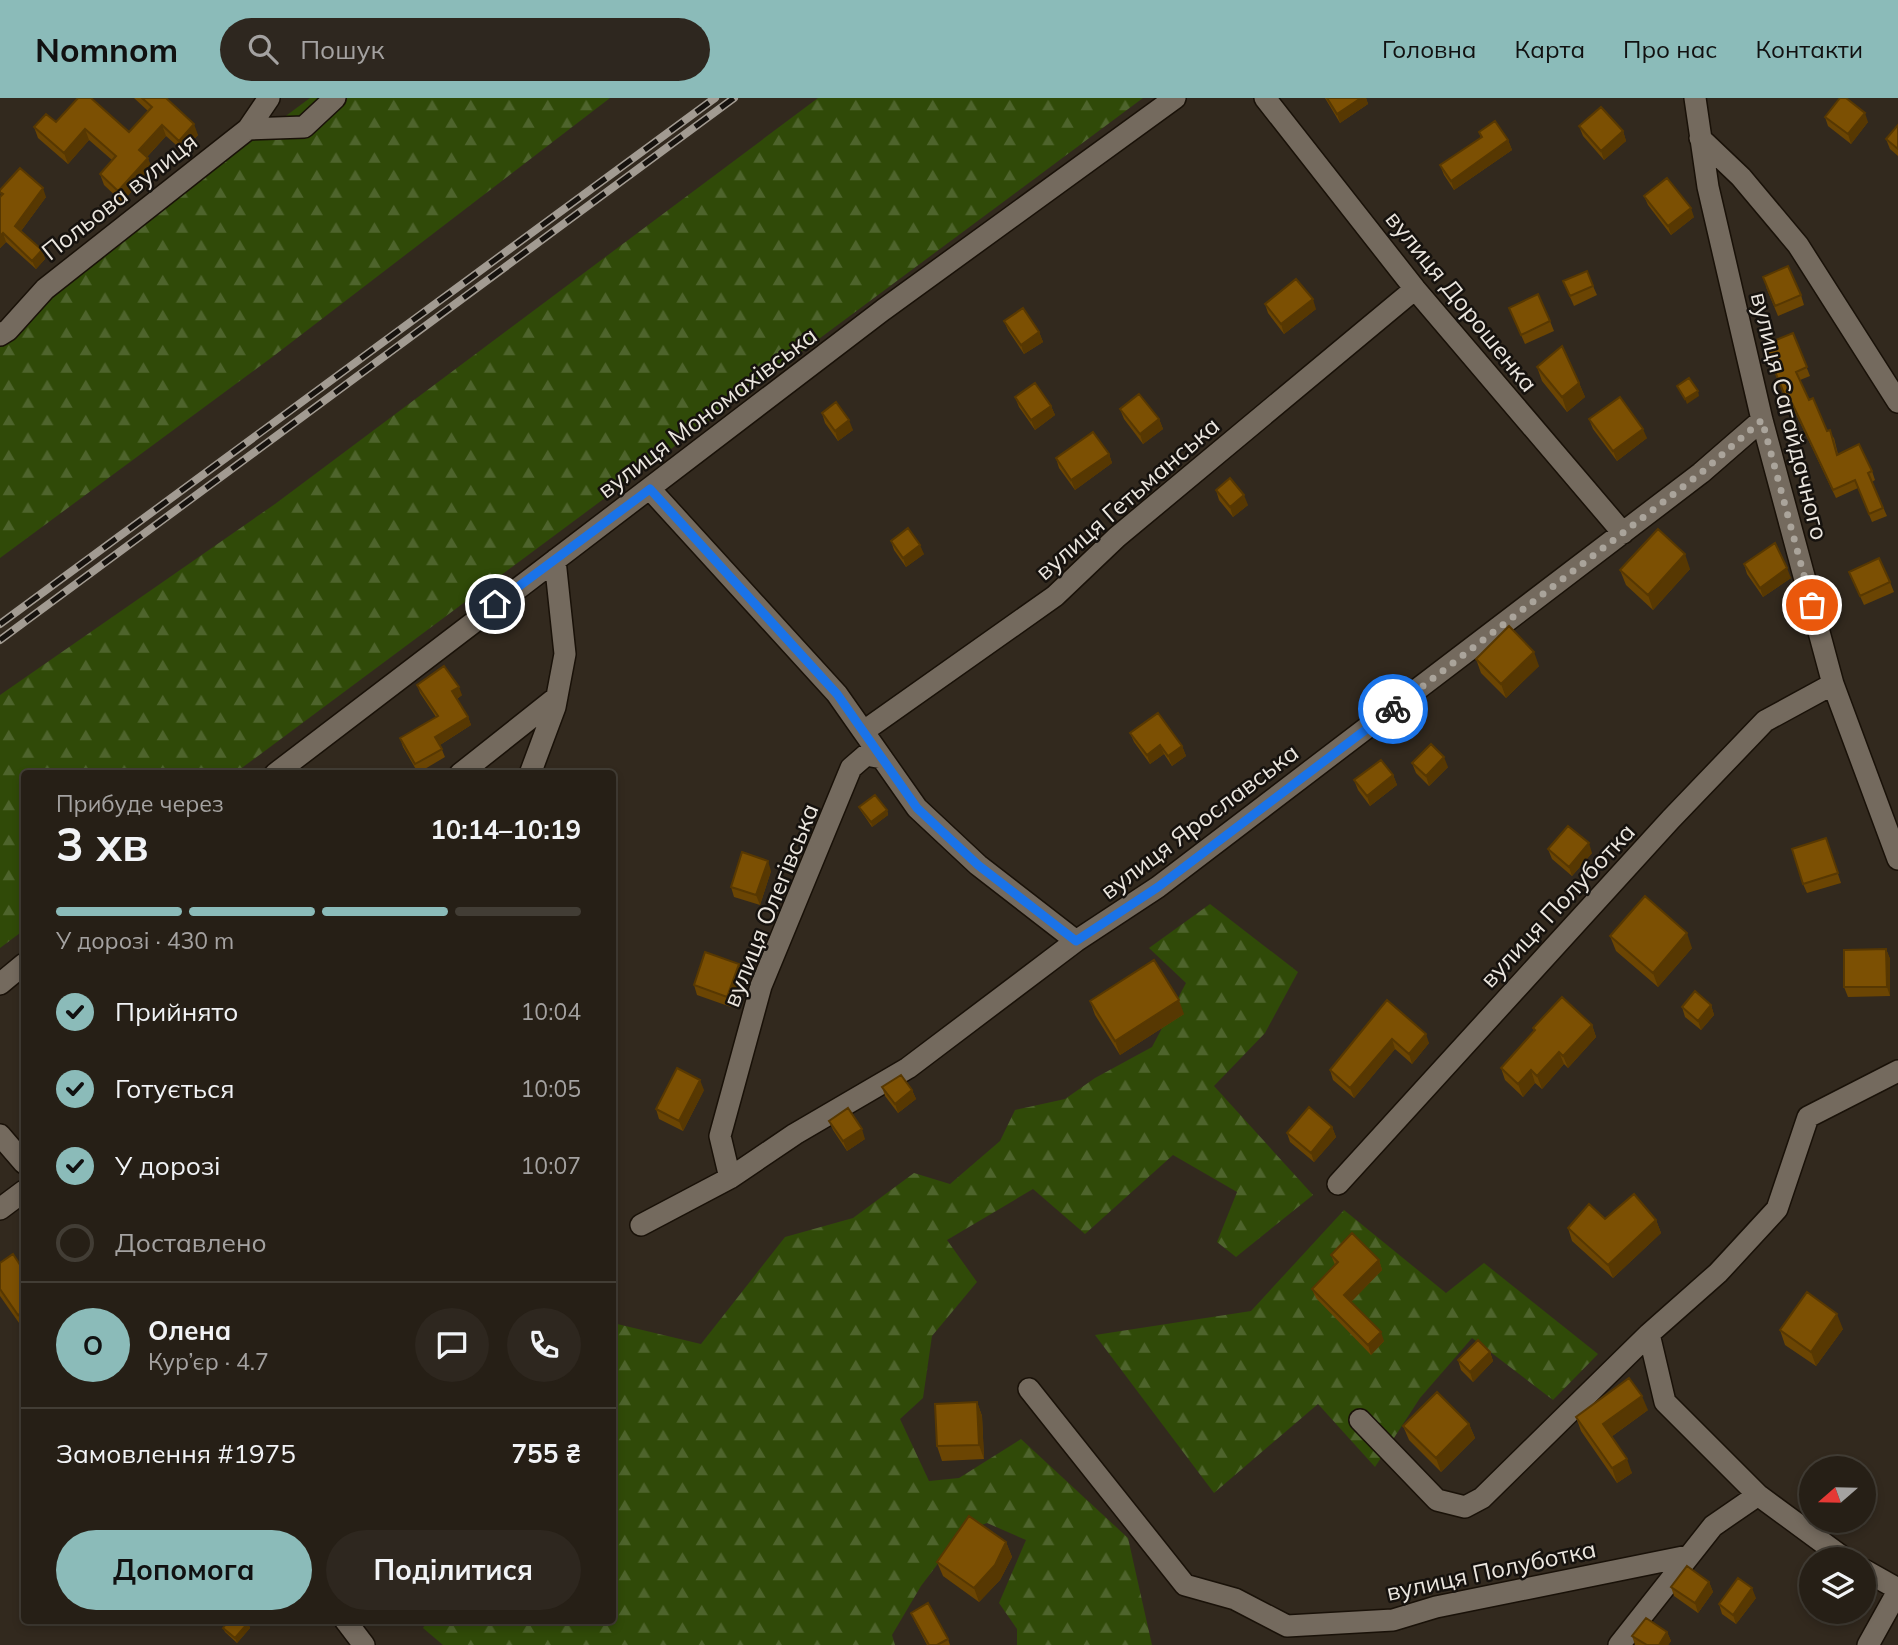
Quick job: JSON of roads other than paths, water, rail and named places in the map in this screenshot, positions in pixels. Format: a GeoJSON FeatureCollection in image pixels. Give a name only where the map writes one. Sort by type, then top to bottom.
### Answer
{"type":"FeatureCollection","features":[{"type":"Feature","properties":{"kind":"street","name":"Польова вулиця"},"geometry":{"type":"LineString","coordinates":[[0,335],[8,330],[45,289],[120,227],[248,130],[269,98]]}},
{"type":"Feature","properties":{"kind":"street"},"geometry":{"type":"LineString","coordinates":[[248,130],[304,127],[335,98]]}},
{"type":"Feature","properties":{"kind":"street","name":"вулиця Мономахівська"},"geometry":{"type":"LineString","coordinates":[[280,770],[883,310],[1175,98]]}},
{"type":"Feature","properties":{"kind":"street","name":"вулиця Дорошенка"},"geometry":{"type":"LineString","coordinates":[[1265,98],[1415,289],[1623,533]]}},
{"type":"Feature","properties":{"kind":"street","name":"вулиця Сагайдачного"},"geometry":{"type":"LineString","coordinates":[[1695,98],[1708,187],[1762,420],[1833,684],[1898,859]]}},
{"type":"Feature","properties":{"kind":"street"},"geometry":{"type":"LineString","coordinates":[[1700,138],[1741,177],[1798,245],[1898,402]]}},
{"type":"Feature","properties":{"kind":"street","name":"вулиця Гетьманська"},"geometry":{"type":"LineString","coordinates":[[864,731],[1055,596],[1117,537],[1415,289]]}},
{"type":"Feature","properties":{"kind":"street","name":"вулиця Ярославська"},"geometry":{"type":"LineString","coordinates":[[641,1225],[730,1178],[795,1134],[908,1068],[1076,941],[1169,879],[1701,473],[1762,420]]}},
{"type":"Feature","properties":{"kind":"street"},"geometry":{"type":"LineString","coordinates":[[650,489],[837,694],[917,808],[978,865],[1076,941]]}},
{"type":"Feature","properties":{"kind":"street"},"geometry":{"type":"LineString","coordinates":[[531,770],[557,697],[565,654],[555,560]]}},
{"type":"Feature","properties":{"kind":"street","name":"вулиця Полуботка"},"geometry":{"type":"LineString","coordinates":[[1338,1184],[1661,829],[1765,721],[1833,684]]}},
{"type":"Feature","properties":{"kind":"street"},"geometry":{"type":"LineString","coordinates":[[465,770],[557,697]]}},
{"type":"Feature","properties":{"kind":"street","name":"вулиця Олегівська"},"geometry":{"type":"LineString","coordinates":[[730,1178],[720,1136],[761,986],[851,768],[866,755],[882,758]]}},
{"type":"Feature","properties":{"kind":"street"},"geometry":{"type":"LineString","coordinates":[[0,984],[21,966]]}},
{"type":"Feature","properties":{"kind":"street"},"geometry":{"type":"LineString","coordinates":[[1360,1420],[1437,1500],[1465,1507],[1482,1499],[1649,1334],[1718,1273],[1777,1209],[1808,1116],[1898,1072]]}},
{"type":"Feature","properties":{"kind":"street"},"geometry":{"type":"LineString","coordinates":[[0,1135],[21,1160]]}},
{"type":"Feature","properties":{"kind":"street"},"geometry":{"type":"LineString","coordinates":[[0,1209],[21,1193]]}},
{"type":"Feature","properties":{"kind":"street"},"geometry":{"type":"LineString","coordinates":[[1649,1334],[1665,1402],[1758,1495],[1829,1547]]}},
{"type":"Feature","properties":{"kind":"street","name":"вулиця Полуботка"},"geometry":{"type":"LineString","coordinates":[[1029,1388],[1185,1585],[1235,1599],[1287,1626],[1392,1620],[1436,1607],[1688,1556]]}},
{"type":"Feature","properties":{"kind":"street"},"geometry":{"type":"LineString","coordinates":[[1619,1645],[1713,1526],[1758,1495]]}},
{"type":"Feature","properties":{"kind":"street"},"geometry":{"type":"LineString","coordinates":[[1868,1645],[1898,1590],[1876,1577]]}},
{"type":"Feature","properties":{"kind":"street"},"geometry":{"type":"LineString","coordinates":[[348,1624],[364,1645]]}},
{"type":"Feature","properties":{"kind":"railway"},"geometry":{"type":"LineString","coordinates":[[0,624],[715,98]]}},
{"type":"Feature","properties":{"kind":"railway"},"geometry":{"type":"LineString","coordinates":[[0,640],[734,98]]}}]}
